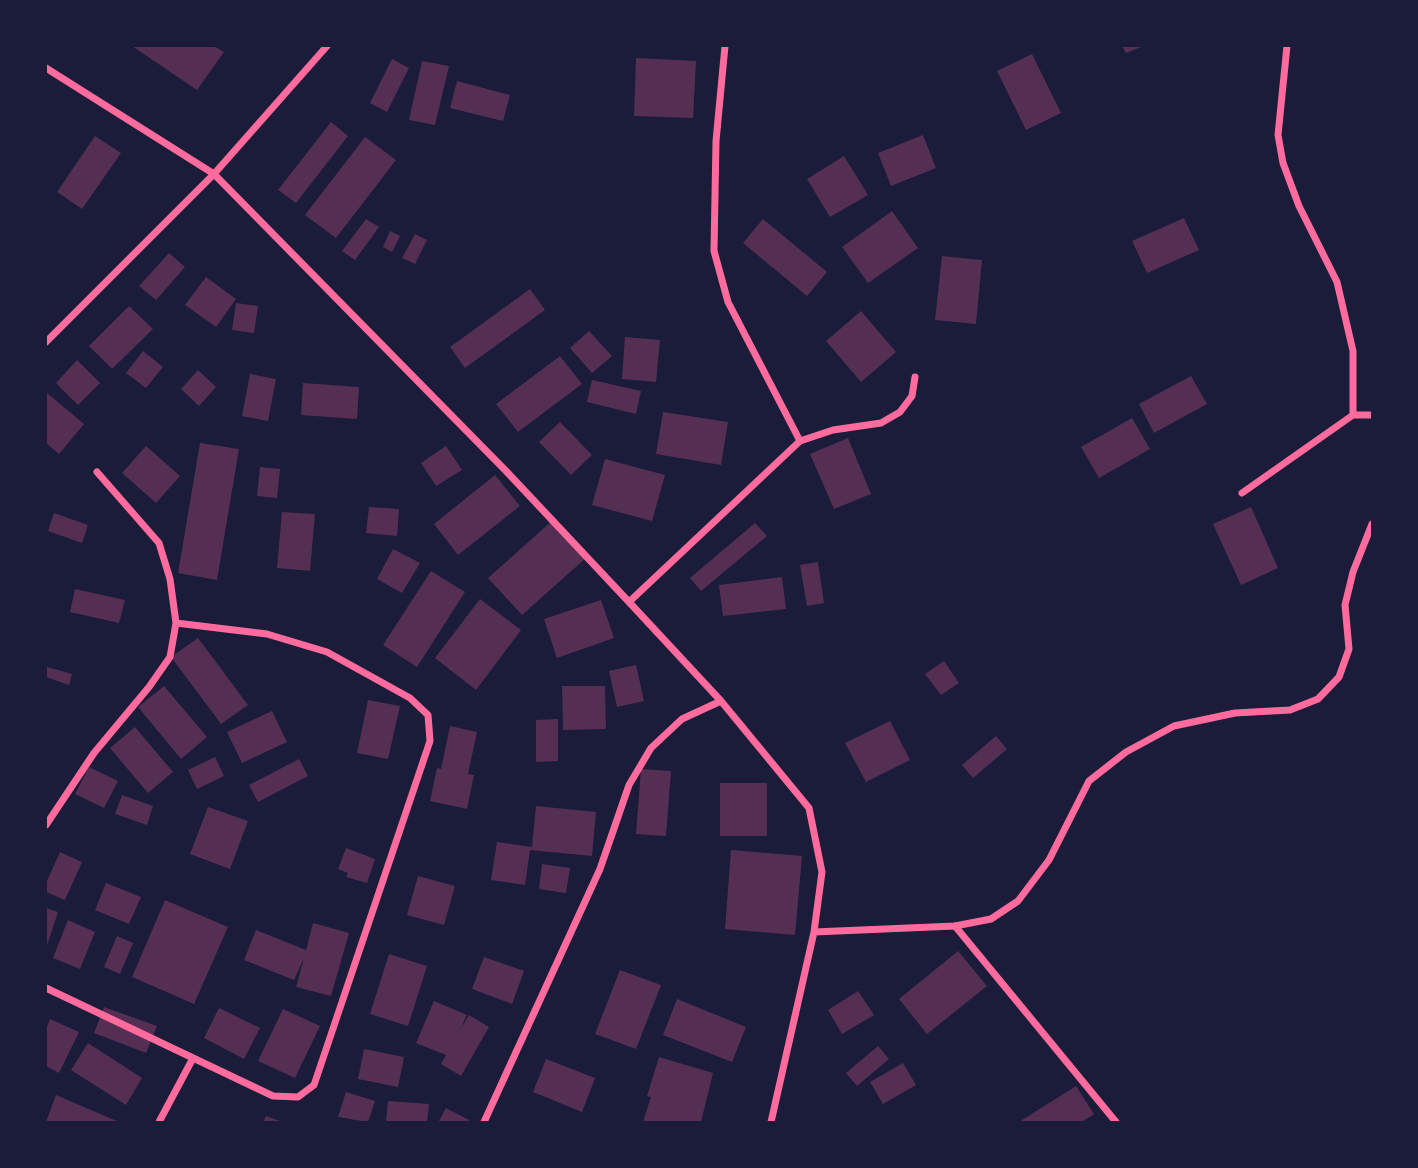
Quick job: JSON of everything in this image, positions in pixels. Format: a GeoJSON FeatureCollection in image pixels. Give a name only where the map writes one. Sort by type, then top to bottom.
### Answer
{"type":"FeatureCollection","features":[{"type":"Feature","properties":{"kind":"street"},"geometry":{"type":"LineString","coordinates":[[46,342],[214,174],[327,46]]}},
{"type":"Feature","properties":{"kind":"street"},"geometry":{"type":"LineString","coordinates":[[725,46],[716,141],[714,250],[727,302],[800,441]]}},
{"type":"Feature","properties":{"kind":"street"},"geometry":{"type":"LineString","coordinates":[[1287,46],[1278,135],[1283,163],[1299,206],[1338,282],[1353,351],[1353,415]]}},
{"type":"Feature","properties":{"kind":"street"},"geometry":{"type":"LineString","coordinates":[[46,68],[214,174],[507,472],[721,701],[809,808],[822,872],[814,932],[771,1122]]}},
{"type":"Feature","properties":{"kind":"street"},"geometry":{"type":"LineString","coordinates":[[629,603],[800,441],[833,430],[881,424],[900,412],[912,396],[915,377]]}},
{"type":"Feature","properties":{"kind":"street"},"geometry":{"type":"LineString","coordinates":[[1242,493],[1353,415],[1373,415]]}},
{"type":"Feature","properties":{"kind":"street"},"geometry":{"type":"LineString","coordinates":[[46,825],[94,752],[149,687],[170,657],[176,623],[170,579],[159,543],[97,472]]}},
{"type":"Feature","properties":{"kind":"street"},"geometry":{"type":"LineString","coordinates":[[814,932],[955,926],[991,919],[1018,901],[1049,860],[1089,782],[1126,752],[1174,726],[1235,713],[1290,710],[1318,699],[1339,677],[1349,649],[1345,605],[1353,572],[1373,524]]}},
{"type":"Feature","properties":{"kind":"street"},"geometry":{"type":"LineString","coordinates":[[46,988],[192,1060],[273,1096],[298,1097],[314,1085],[430,741],[428,715],[410,698],[327,652],[267,634],[176,623]]}},
{"type":"Feature","properties":{"kind":"street"},"geometry":{"type":"LineString","coordinates":[[485,1122],[600,869],[629,785],[651,748],[682,719],[721,701]]}},
{"type":"Feature","properties":{"kind":"street"},"geometry":{"type":"LineString","coordinates":[[955,926],[1116,1122]]}},
{"type":"Feature","properties":{"kind":"street"},"geometry":{"type":"LineString","coordinates":[[159,1122],[192,1060]]}},
{"type":"Feature","properties":{"kind":"building"},"geometry":{"type":"Polygon","coordinates":[[[132,46],[214,46],[224,52],[197,90],[132,46]]]}},
{"type":"Feature","properties":{"kind":"building"},"geometry":{"type":"Polygon","coordinates":[[[1122,46],[1144,46],[1126,53],[1122,46]]]}},
{"type":"Feature","properties":{"kind":"building"},"geometry":{"type":"Polygon","coordinates":[[[1032,54],[1061,113],[1026,130],[997,71],[1032,54]]]}},
{"type":"Feature","properties":{"kind":"building"},"geometry":{"type":"Polygon","coordinates":[[[636,58],[696,61],[693,118],[634,116],[636,58]]]}},
{"type":"Feature","properties":{"kind":"building"},"geometry":{"type":"Polygon","coordinates":[[[392,59],[409,68],[387,112],[370,103],[392,59]]]}},
{"type":"Feature","properties":{"kind":"building"},"geometry":{"type":"Polygon","coordinates":[[[422,61],[449,66],[435,125],[409,120],[422,61]]]}},
{"type":"Feature","properties":{"kind":"building"},"geometry":{"type":"Polygon","coordinates":[[[457,81],[510,95],[503,121],[450,108],[457,81]]]}},
{"type":"Feature","properties":{"kind":"building"},"geometry":{"type":"Polygon","coordinates":[[[331,122],[348,136],[296,203],[278,190],[331,122]]]}},
{"type":"Feature","properties":{"kind":"building"},"geometry":{"type":"Polygon","coordinates":[[[923,135],[936,168],[891,186],[878,153],[923,135]]]}},
{"type":"Feature","properties":{"kind":"building"},"geometry":{"type":"Polygon","coordinates":[[[95,136],[121,153],[82,209],[57,192],[95,136]]]}},
{"type":"Feature","properties":{"kind":"building"},"geometry":{"type":"Polygon","coordinates":[[[365,137],[396,160],[336,238],[305,215],[365,137]]]}},
{"type":"Feature","properties":{"kind":"building"},"geometry":{"type":"Polygon","coordinates":[[[844,156],[868,195],[830,217],[807,179],[844,156]]]}},
{"type":"Feature","properties":{"kind":"building"},"geometry":{"type":"Polygon","coordinates":[[[892,211],[918,248],[868,283],[842,247],[892,211]]]}},
{"type":"Feature","properties":{"kind":"building"},"geometry":{"type":"Polygon","coordinates":[[[1184,218],[1199,250],[1147,273],[1132,241],[1184,218]]]}},
{"type":"Feature","properties":{"kind":"building"},"geometry":{"type":"Polygon","coordinates":[[[366,219],[379,227],[355,260],[342,251],[366,219]]]}},
{"type":"Feature","properties":{"kind":"building"},"geometry":{"type":"Polygon","coordinates":[[[763,219],[827,272],[807,296],[743,243],[763,219]]]}},
{"type":"Feature","properties":{"kind":"building"},"geometry":{"type":"Polygon","coordinates":[[[390,231],[400,236],[392,252],[383,247],[390,231]]]}},
{"type":"Feature","properties":{"kind":"building"},"geometry":{"type":"Polygon","coordinates":[[[415,234],[427,240],[415,264],[402,258],[415,234]]]}},
{"type":"Feature","properties":{"kind":"building"},"geometry":{"type":"Polygon","coordinates":[[[169,253],[185,267],[156,300],[139,286],[169,253]]]}},
{"type":"Feature","properties":{"kind":"building"},"geometry":{"type":"Polygon","coordinates":[[[942,256],[982,260],[976,324],[935,320],[942,256]]]}},
{"type":"Feature","properties":{"kind":"building"},"geometry":{"type":"Polygon","coordinates":[[[206,277],[236,299],[216,327],[185,305],[206,277]]]}},
{"type":"Feature","properties":{"kind":"building"},"geometry":{"type":"Polygon","coordinates":[[[530,289],[545,310],[465,368],[450,347],[530,289]]]}},
{"type":"Feature","properties":{"kind":"building"},"geometry":{"type":"Polygon","coordinates":[[[236,303],[258,306],[254,333],[232,330],[236,303]]]}},
{"type":"Feature","properties":{"kind":"building"},"geometry":{"type":"Polygon","coordinates":[[[129,306],[153,329],[112,369],[89,346],[129,306]]]}},
{"type":"Feature","properties":{"kind":"building"},"geometry":{"type":"Polygon","coordinates":[[[861,311],[896,352],[861,382],[826,341],[861,311]]]}},
{"type":"Feature","properties":{"kind":"building"},"geometry":{"type":"Polygon","coordinates":[[[589,331],[612,356],[592,373],[570,348],[589,331]]]}},
{"type":"Feature","properties":{"kind":"building"},"geometry":{"type":"Polygon","coordinates":[[[625,337],[660,340],[656,382],[622,379],[625,337]]]}},
{"type":"Feature","properties":{"kind":"building"},"geometry":{"type":"Polygon","coordinates":[[[143,351],[163,367],[146,388],[126,373],[143,351]]]}},
{"type":"Feature","properties":{"kind":"building"},"geometry":{"type":"Polygon","coordinates":[[[560,356],[582,384],[518,432],[496,404],[560,356]]]}},
{"type":"Feature","properties":{"kind":"building"},"geometry":{"type":"Polygon","coordinates":[[[77,360],[100,383],[78,405],[56,383],[77,360]]]}},
{"type":"Feature","properties":{"kind":"building"},"geometry":{"type":"Polygon","coordinates":[[[198,370],[216,387],[199,406],[181,389],[198,370]]]}},
{"type":"Feature","properties":{"kind":"building"},"geometry":{"type":"Polygon","coordinates":[[[250,374],[276,379],[268,421],[242,416],[250,374]]]}},
{"type":"Feature","properties":{"kind":"building"},"geometry":{"type":"Polygon","coordinates":[[[1191,376],[1207,404],[1154,433],[1139,404],[1191,376]]]}},
{"type":"Feature","properties":{"kind":"building"},"geometry":{"type":"Polygon","coordinates":[[[592,380],[641,391],[636,414],[587,402],[592,380]]]}},
{"type":"Feature","properties":{"kind":"building"},"geometry":{"type":"Polygon","coordinates":[[[303,383],[359,387],[357,419],[301,415],[303,383]]]}},
{"type":"Feature","properties":{"kind":"building"},"geometry":{"type":"Polygon","coordinates":[[[46,392],[84,424],[59,454],[46,443],[46,392]]]}},
{"type":"Feature","properties":{"kind":"building"},"geometry":{"type":"Polygon","coordinates":[[[663,412],[728,422],[721,465],[656,454],[663,412]]]}},
{"type":"Feature","properties":{"kind":"building"},"geometry":{"type":"Polygon","coordinates":[[[1132,418],[1150,449],[1099,478],[1081,447],[1132,418]]]}},
{"type":"Feature","properties":{"kind":"building"},"geometry":{"type":"Polygon","coordinates":[[[560,422],[592,455],[571,475],[539,442],[560,422]]]}},
{"type":"Feature","properties":{"kind":"building"},"geometry":{"type":"Polygon","coordinates":[[[848,438],[871,494],[834,509],[810,454],[848,438]]]}},
{"type":"Feature","properties":{"kind":"building"},"geometry":{"type":"Polygon","coordinates":[[[200,443],[239,449],[217,580],[178,573],[200,443]]]}},
{"type":"Feature","properties":{"kind":"building"},"geometry":{"type":"Polygon","coordinates":[[[146,446],[180,476],[156,503],[122,473],[146,446]]]}},
{"type":"Feature","properties":{"kind":"building"},"geometry":{"type":"Polygon","coordinates":[[[446,446],[462,470],[436,486],[421,463],[446,446]]]}},
{"type":"Feature","properties":{"kind":"building"},"geometry":{"type":"Polygon","coordinates":[[[605,459],[665,475],[652,521],[592,505],[605,459]]]}},
{"type":"Feature","properties":{"kind":"building"},"geometry":{"type":"Polygon","coordinates":[[[260,467],[280,469],[277,498],[257,496],[260,467]]]}},
{"type":"Feature","properties":{"kind":"building"},"geometry":{"type":"Polygon","coordinates":[[[495,475],[520,506],[458,555],[434,524],[495,475]]]}},
{"type":"Feature","properties":{"kind":"building"},"geometry":{"type":"Polygon","coordinates":[[[369,507],[399,509],[397,536],[366,533],[369,507]]]}},
{"type":"Feature","properties":{"kind":"building"},"geometry":{"type":"Polygon","coordinates":[[[1251,507],[1278,568],[1241,585],[1213,524],[1251,507]]]}},
{"type":"Feature","properties":{"kind":"building"},"geometry":{"type":"Polygon","coordinates":[[[282,512],[315,514],[310,571],[277,568],[282,512]]]}},
{"type":"Feature","properties":{"kind":"building"},"geometry":{"type":"Polygon","coordinates":[[[54,513],[88,525],[82,543],[48,531],[54,513]]]}},
{"type":"Feature","properties":{"kind":"building"},"geometry":{"type":"Polygon","coordinates":[[[553,520],[587,557],[522,615],[488,578],[553,520]]]}},
{"type":"Feature","properties":{"kind":"building"},"geometry":{"type":"Polygon","coordinates":[[[755,523],[767,536],[701,591],[690,578],[755,523]]]}},
{"type":"Feature","properties":{"kind":"building"},"geometry":{"type":"Polygon","coordinates":[[[393,549],[420,563],[402,593],[377,579],[393,549]]]}},
{"type":"Feature","properties":{"kind":"building"},"geometry":{"type":"Polygon","coordinates":[[[818,562],[824,603],[807,606],[800,565],[818,562]]]}},
{"type":"Feature","properties":{"kind":"building"},"geometry":{"type":"Polygon","coordinates":[[[431,571],[465,592],[417,667],[383,645],[431,571]]]}},
{"type":"Feature","properties":{"kind":"building"},"geometry":{"type":"Polygon","coordinates":[[[782,577],[786,609],[723,616],[719,585],[782,577]]]}},
{"type":"Feature","properties":{"kind":"building"},"geometry":{"type":"Polygon","coordinates":[[[75,589],[125,600],[119,623],[70,612],[75,589]]]}},
{"type":"Feature","properties":{"kind":"building"},"geometry":{"type":"Polygon","coordinates":[[[480,599],[521,630],[476,690],[435,658],[480,599]]]}},
{"type":"Feature","properties":{"kind":"building"},"geometry":{"type":"Polygon","coordinates":[[[601,600],[614,638],[557,658],[544,619],[601,600]]]}},
{"type":"Feature","properties":{"kind":"building"},"geometry":{"type":"Polygon","coordinates":[[[198,638],[248,705],[221,724],[171,657],[198,638]]]}},
{"type":"Feature","properties":{"kind":"building"},"geometry":{"type":"Polygon","coordinates":[[[944,661],[959,683],[941,695],[925,674],[944,661]]]}},
{"type":"Feature","properties":{"kind":"building"},"geometry":{"type":"Polygon","coordinates":[[[636,665],[644,701],[617,707],[609,671],[636,665]]]}},
{"type":"Feature","properties":{"kind":"building"},"geometry":{"type":"Polygon","coordinates":[[[47,667],[72,674],[69,685],[46,677],[47,667]]]}},
{"type":"Feature","properties":{"kind":"building"},"geometry":{"type":"Polygon","coordinates":[[[164,686],[207,737],[181,759],[138,707],[164,686]]]}},
{"type":"Feature","properties":{"kind":"building"},"geometry":{"type":"Polygon","coordinates":[[[562,686],[605,686],[606,729],[563,730],[562,686]]]}},
{"type":"Feature","properties":{"kind":"building"},"geometry":{"type":"Polygon","coordinates":[[[368,700],[400,706],[388,759],[357,753],[368,700]]]}},
{"type":"Feature","properties":{"kind":"building"},"geometry":{"type":"Polygon","coordinates":[[[272,711],[287,742],[242,763],[227,732],[272,711]]]}},
{"type":"Feature","properties":{"kind":"building"},"geometry":{"type":"Polygon","coordinates":[[[558,719],[558,761],[536,762],[536,720],[558,719]]]}},
{"type":"Feature","properties":{"kind":"building"},"geometry":{"type":"Polygon","coordinates":[[[890,721],[910,760],[866,782],[845,743],[890,721]]]}},
{"type":"Feature","properties":{"kind":"building"},"geometry":{"type":"Polygon","coordinates":[[[450,726],[477,732],[468,774],[474,775],[467,809],[430,801],[437,768],[441,769],[450,726]]]}},
{"type":"Feature","properties":{"kind":"building"},"geometry":{"type":"Polygon","coordinates":[[[135,727],[173,772],[148,793],[110,748],[135,727]]]}},
{"type":"Feature","properties":{"kind":"building"},"geometry":{"type":"Polygon","coordinates":[[[996,736],[1007,749],[973,778],[962,765],[996,736]]]}},
{"type":"Feature","properties":{"kind":"building"},"geometry":{"type":"Polygon","coordinates":[[[215,757],[224,776],[197,789],[188,770],[215,757]]]}},
{"type":"Feature","properties":{"kind":"building"},"geometry":{"type":"Polygon","coordinates":[[[299,759],[308,776],[258,802],[249,785],[299,759]]]}},
{"type":"Feature","properties":{"kind":"building"},"geometry":{"type":"Polygon","coordinates":[[[89,767],[118,781],[104,808],[75,794],[89,767]]]}},
{"type":"Feature","properties":{"kind":"building"},"geometry":{"type":"Polygon","coordinates":[[[641,769],[671,771],[666,836],[636,834],[641,769]]]}},
{"type":"Feature","properties":{"kind":"building"},"geometry":{"type":"Polygon","coordinates":[[[720,783],[767,783],[767,836],[720,836],[720,783]]]}},
{"type":"Feature","properties":{"kind":"building"},"geometry":{"type":"Polygon","coordinates":[[[122,795],[153,806],[147,825],[115,814],[122,795]]]}},
{"type":"Feature","properties":{"kind":"building"},"geometry":{"type":"Polygon","coordinates":[[[536,806],[596,812],[592,856],[530,850],[525,885],[491,880],[497,842],[532,847],[536,806]]]}},
{"type":"Feature","properties":{"kind":"building"},"geometry":{"type":"Polygon","coordinates":[[[208,807],[248,821],[230,869],[190,854],[208,807]]]}},
{"type":"Feature","properties":{"kind":"building"},"geometry":{"type":"Polygon","coordinates":[[[346,848],[375,859],[367,883],[346,877],[348,873],[338,869],[346,848]]]}},
{"type":"Feature","properties":{"kind":"building"},"geometry":{"type":"Polygon","coordinates":[[[731,850],[802,856],[795,935],[725,929],[731,850]]]}},
{"type":"Feature","properties":{"kind":"building"},"geometry":{"type":"Polygon","coordinates":[[[60,852],[82,862],[65,900],[46,892],[46,883],[60,852]]]}},
{"type":"Feature","properties":{"kind":"building"},"geometry":{"type":"Polygon","coordinates":[[[542,864],[570,868],[566,893],[539,889],[542,864]]]}},
{"type":"Feature","properties":{"kind":"building"},"geometry":{"type":"Polygon","coordinates":[[[418,876],[455,886],[444,925],[407,915],[418,876]]]}},
{"type":"Feature","properties":{"kind":"building"},"geometry":{"type":"Polygon","coordinates":[[[106,883],[141,897],[129,924],[95,910],[106,883]]]}},
{"type":"Feature","properties":{"kind":"building"},"geometry":{"type":"Polygon","coordinates":[[[165,900],[228,927],[194,1004],[132,977],[165,900]]]}},
{"type":"Feature","properties":{"kind":"building"},"geometry":{"type":"Polygon","coordinates":[[[46,908],[58,912],[46,948],[46,908]]]}},
{"type":"Feature","properties":{"kind":"building"},"geometry":{"type":"Polygon","coordinates":[[[68,920],[95,932],[80,969],[53,958],[68,920]]]}},
{"type":"Feature","properties":{"kind":"building"},"geometry":{"type":"Polygon","coordinates":[[[313,923],[349,933],[331,996],[296,987],[304,958],[294,980],[244,960],[256,930],[306,950],[313,923]]]}},
{"type":"Feature","properties":{"kind":"building"},"geometry":{"type":"Polygon","coordinates":[[[117,936],[133,943],[120,974],[104,967],[117,936]]]}},
{"type":"Feature","properties":{"kind":"building"},"geometry":{"type":"Polygon","coordinates":[[[958,951],[987,986],[927,1034],[899,999],[958,951]]]}},
{"type":"Feature","properties":{"kind":"building"},"geometry":{"type":"Polygon","coordinates":[[[389,954],[427,966],[408,1026],[370,1014],[389,954]]]}},
{"type":"Feature","properties":{"kind":"building"},"geometry":{"type":"Polygon","coordinates":[[[484,957],[524,971],[512,1004],[472,989],[484,957]]]}},
{"type":"Feature","properties":{"kind":"building"},"geometry":{"type":"Polygon","coordinates":[[[620,970],[661,985],[636,1049],[595,1034],[620,970]]]}},
{"type":"Feature","properties":{"kind":"building"},"geometry":{"type":"Polygon","coordinates":[[[858,991],[874,1015],[842,1034],[828,1010],[858,991]]]}},
{"type":"Feature","properties":{"kind":"building"},"geometry":{"type":"Polygon","coordinates":[[[677,999],[746,1027],[732,1062],[663,1035],[677,999]]]}},
{"type":"Feature","properties":{"kind":"building"},"geometry":{"type":"Polygon","coordinates":[[[434,1001],[467,1015],[460,1030],[469,1015],[489,1027],[461,1076],[441,1064],[446,1055],[416,1043],[434,1001]]]}},
{"type":"Feature","properties":{"kind":"building"},"geometry":{"type":"Polygon","coordinates":[[[104,1007],[157,1026],[146,1053],[94,1033],[104,1007]]]}},
{"type":"Feature","properties":{"kind":"building"},"geometry":{"type":"Polygon","coordinates":[[[219,1008],[260,1028],[244,1059],[204,1038],[219,1008]]]}},
{"type":"Feature","properties":{"kind":"building"},"geometry":{"type":"Polygon","coordinates":[[[283,1009],[320,1026],[295,1078],[258,1061],[283,1009]]]}},
{"type":"Feature","properties":{"kind":"building"},"geometry":{"type":"Polygon","coordinates":[[[50,1019],[79,1032],[59,1073],[46,1066],[46,1029],[50,1019]]]}},
{"type":"Feature","properties":{"kind":"building"},"geometry":{"type":"Polygon","coordinates":[[[88,1043],[142,1078],[126,1105],[71,1070],[88,1043]]]}},
{"type":"Feature","properties":{"kind":"building"},"geometry":{"type":"Polygon","coordinates":[[[878,1046],[889,1059],[857,1086],[846,1073],[878,1046]]]}},
{"type":"Feature","properties":{"kind":"building"},"geometry":{"type":"Polygon","coordinates":[[[364,1049],[404,1057],[398,1087],[358,1079],[364,1049]]]}},
{"type":"Feature","properties":{"kind":"building"},"geometry":{"type":"Polygon","coordinates":[[[659,1057],[713,1073],[701,1122],[643,1122],[651,1097],[647,1096],[659,1057]]]}},
{"type":"Feature","properties":{"kind":"building"},"geometry":{"type":"Polygon","coordinates":[[[546,1059],[595,1078],[582,1112],[533,1092],[546,1059]]]}},
{"type":"Feature","properties":{"kind":"building"},"geometry":{"type":"Polygon","coordinates":[[[903,1063],[916,1085],[883,1104],[870,1082],[903,1063]]]}},
{"type":"Feature","properties":{"kind":"building"},"geometry":{"type":"Polygon","coordinates":[[[1076,1086],[1094,1114],[1082,1122],[1019,1122],[1076,1086]]]}},
{"type":"Feature","properties":{"kind":"building"},"geometry":{"type":"Polygon","coordinates":[[[346,1092],[375,1101],[368,1122],[338,1117],[346,1092]]]}},
{"type":"Feature","properties":{"kind":"building"},"geometry":{"type":"Polygon","coordinates":[[[56,1095],[119,1122],[46,1122],[56,1095]]]}},
{"type":"Feature","properties":{"kind":"building"},"geometry":{"type":"Polygon","coordinates":[[[388,1101],[429,1104],[427,1122],[386,1122],[388,1101]]]}},
{"type":"Feature","properties":{"kind":"building"},"geometry":{"type":"Polygon","coordinates":[[[446,1108],[469,1120],[468,1122],[439,1121],[446,1108]]]}},
{"type":"Feature","properties":{"kind":"building"},"geometry":{"type":"Polygon","coordinates":[[[266,1116],[283,1122],[263,1122],[266,1116]]]}}]}
